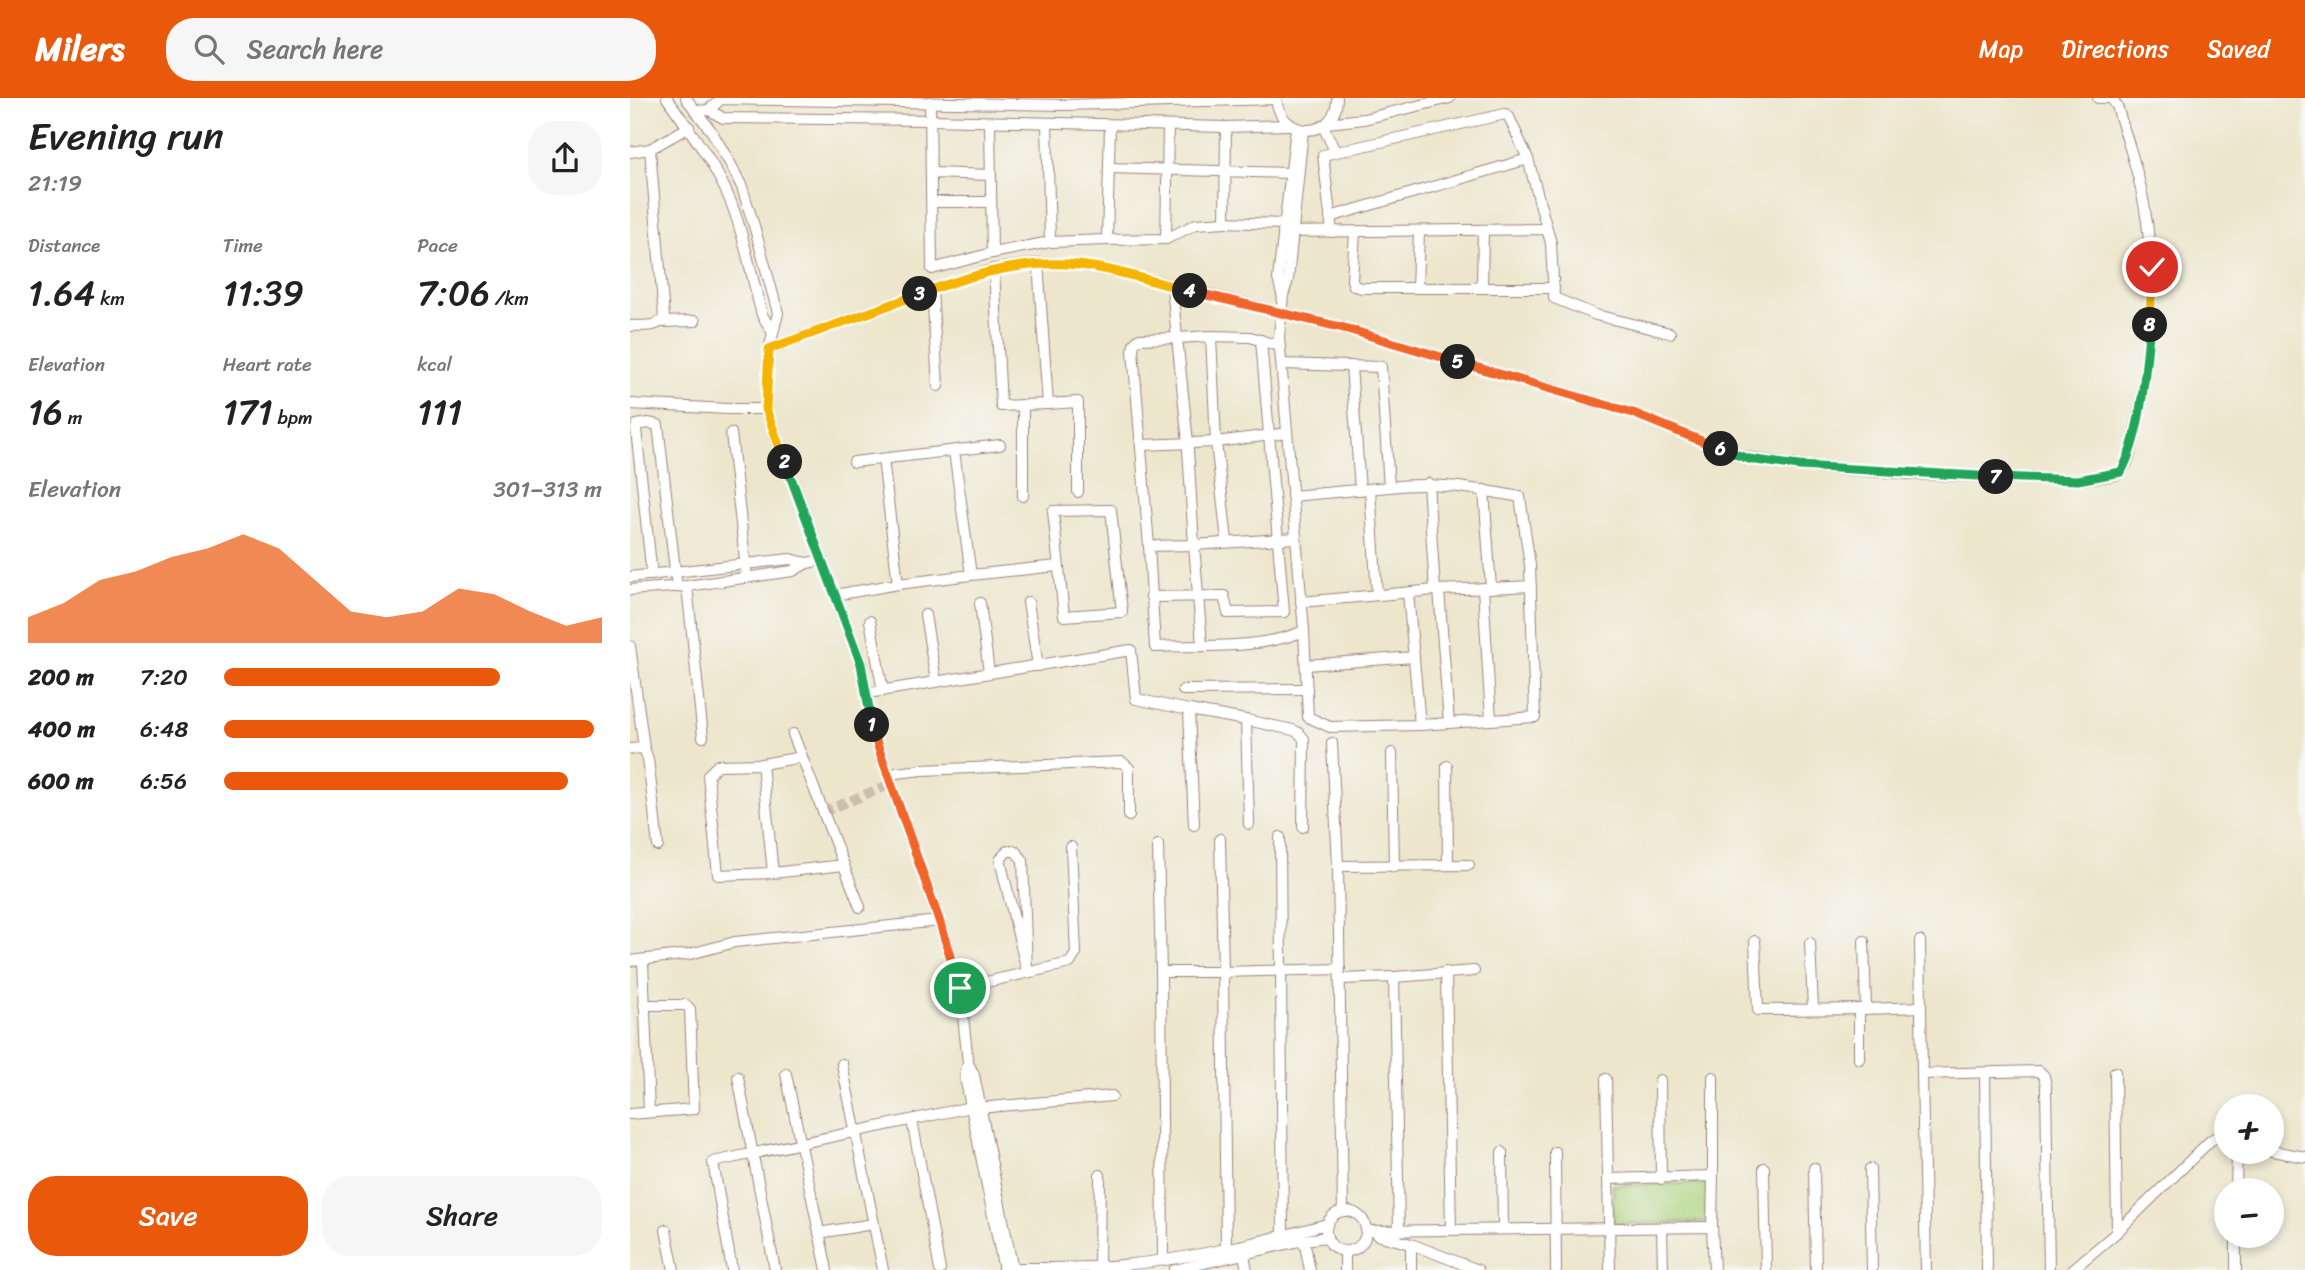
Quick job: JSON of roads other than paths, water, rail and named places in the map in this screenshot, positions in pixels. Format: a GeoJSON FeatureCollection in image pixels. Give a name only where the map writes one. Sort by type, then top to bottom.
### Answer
{"type":"FeatureCollection","features":[{"type":"Feature","properties":{"kind":"street"},"geometry":{"type":"LineString","coordinates":[[667,98],[702,145],[732,203],[762,316],[772,331]]}},
{"type":"Feature","properties":{"kind":"street"},"geometry":{"type":"LineString","coordinates":[[686,98],[712,132],[742,187],[778,313],[769,349],[766,409],[861,664],[874,735],[960,988],[968,1063],[965,1076],[975,1107],[1008,1269],[1099,1266],[1120,1268],[1226,1250],[1327,1224]]}},
{"type":"Feature","properties":{"kind":"street"},"geometry":{"type":"LineString","coordinates":[[1042,104],[1052,98]]}},
{"type":"Feature","properties":{"kind":"street"},"geometry":{"type":"LineString","coordinates":[[1325,124],[1334,115],[1337,98]]}},
{"type":"Feature","properties":{"kind":"street"},"geometry":{"type":"LineString","coordinates":[[696,111],[709,110],[723,118],[1296,128],[1364,119],[1450,98]]}},
{"type":"Feature","properties":{"kind":"street"},"geometry":{"type":"LineString","coordinates":[[769,349],[994,269],[1038,263],[1080,265],[1344,328],[1633,413],[1749,459],[1799,466],[1908,474],[2078,480],[2116,475],[2121,472],[2130,455],[2141,399],[2150,326],[2152,267],[2141,190],[2117,106],[2113,99],[2098,98]]}},
{"type":"Feature","properties":{"kind":"street"},"geometry":{"type":"LineString","coordinates":[[709,110],[721,99],[1020,101],[1065,105],[1276,99],[1277,109],[1296,128]]}},
{"type":"Feature","properties":{"kind":"street"},"geometry":{"type":"LineString","coordinates":[[930,102],[932,269],[992,253],[1050,242],[1166,239],[1196,224],[1225,222],[1286,230],[1355,233],[1547,229]]}},
{"type":"Feature","properties":{"kind":"street"},"geometry":{"type":"LineString","coordinates":[[1064,124],[1065,105]]}},
{"type":"Feature","properties":{"kind":"street"},"geometry":{"type":"LineString","coordinates":[[1332,232],[1323,155],[1494,114],[1505,114],[1509,117],[1528,159],[1551,243],[1554,298],[1596,314],[1670,333]]}},
{"type":"Feature","properties":{"kind":"street"},"geometry":{"type":"LineString","coordinates":[[990,123],[992,253]]}},
{"type":"Feature","properties":{"kind":"street"},"geometry":{"type":"LineString","coordinates":[[1047,123],[1050,242]]}},
{"type":"Feature","properties":{"kind":"street"},"geometry":{"type":"LineString","coordinates":[[1325,124],[1335,151]]}},
{"type":"Feature","properties":{"kind":"street"},"geometry":{"type":"LineString","coordinates":[[1107,240],[1110,125]]}},
{"type":"Feature","properties":{"kind":"street"},"geometry":{"type":"LineString","coordinates":[[1166,239],[1168,126]]}},
{"type":"Feature","properties":{"kind":"street"},"geometry":{"type":"LineString","coordinates":[[630,152],[650,149],[688,127]]}},
{"type":"Feature","properties":{"kind":"street"},"geometry":{"type":"LineString","coordinates":[[1225,222],[1226,127]]}},
{"type":"Feature","properties":{"kind":"street"},"geometry":{"type":"LineString","coordinates":[[1292,496],[1428,483],[1520,497],[1530,565],[1535,717],[1420,725],[1330,727],[1318,724],[1308,717],[1304,631],[1295,538],[1282,364],[1279,346],[1283,295],[1288,280],[1286,230],[1296,128]]}},
{"type":"Feature","properties":{"kind":"street"},"geometry":{"type":"LineString","coordinates":[[1286,230],[1296,128]]}},
{"type":"Feature","properties":{"kind":"street"},"geometry":{"type":"LineString","coordinates":[[650,149],[664,317],[662,322]]}},
{"type":"Feature","properties":{"kind":"street"},"geometry":{"type":"LineString","coordinates":[[1330,217],[1528,159]]}},
{"type":"Feature","properties":{"kind":"street"},"geometry":{"type":"LineString","coordinates":[[1109,168],[1290,173]]}},
{"type":"Feature","properties":{"kind":"street"},"geometry":{"type":"LineString","coordinates":[[931,173],[991,175]]}},
{"type":"Feature","properties":{"kind":"street"},"geometry":{"type":"LineString","coordinates":[[932,202],[991,202]]}},
{"type":"Feature","properties":{"kind":"street"},"geometry":{"type":"LineString","coordinates":[[1482,288],[1483,230]]}},
{"type":"Feature","properties":{"kind":"street"},"geometry":{"type":"LineString","coordinates":[[1417,288],[1419,232]]}},
{"type":"Feature","properties":{"kind":"street"},"geometry":{"type":"LineString","coordinates":[[1355,233],[1352,280],[1354,286],[1554,288]]}},
{"type":"Feature","properties":{"kind":"street"},"geometry":{"type":"LineString","coordinates":[[1038,263],[1048,404]]}},
{"type":"Feature","properties":{"kind":"street"},"geometry":{"type":"LineString","coordinates":[[994,269],[1001,406],[1077,402],[1078,492]]}},
{"type":"Feature","properties":{"kind":"street"},"geometry":{"type":"LineString","coordinates":[[1172,287],[1188,443],[1202,646]]}},
{"type":"Feature","properties":{"kind":"street"},"geometry":{"type":"LineString","coordinates":[[932,289],[938,386]]}},
{"type":"Feature","properties":{"kind":"street"},"geometry":{"type":"LineString","coordinates":[[630,326],[695,321]]}},
{"type":"Feature","properties":{"kind":"street"},"geometry":{"type":"LineString","coordinates":[[1279,346],[1250,337],[1211,336],[1139,339],[1134,344],[1155,647],[1259,644],[1304,631]]}},
{"type":"Feature","properties":{"kind":"street"},"geometry":{"type":"LineString","coordinates":[[1211,336],[1216,442],[1227,541]]}},
{"type":"Feature","properties":{"kind":"street"},"geometry":{"type":"LineString","coordinates":[[1261,340],[1284,612]]}},
{"type":"Feature","properties":{"kind":"street"},"geometry":{"type":"LineString","coordinates":[[1282,364],[1381,367],[1389,487]]}},
{"type":"Feature","properties":{"kind":"street"},"geometry":{"type":"LineString","coordinates":[[1351,366],[1377,595]]}},
{"type":"Feature","properties":{"kind":"street"},"geometry":{"type":"LineString","coordinates":[[630,404],[728,410],[766,409]]}},
{"type":"Feature","properties":{"kind":"street"},"geometry":{"type":"LineString","coordinates":[[1023,405],[1023,496]]}},
{"type":"Feature","properties":{"kind":"street"},"geometry":{"type":"LineString","coordinates":[[652,575],[636,429],[642,424],[658,425],[675,573],[682,586],[703,737]]}},
{"type":"Feature","properties":{"kind":"street"},"geometry":{"type":"LineString","coordinates":[[731,433],[747,578]]}},
{"type":"Feature","properties":{"kind":"street"},"geometry":{"type":"LineString","coordinates":[[1142,445],[1216,442],[1287,433]]}},
{"type":"Feature","properties":{"kind":"street"},"geometry":{"type":"LineString","coordinates":[[854,462],[1000,445]]}},
{"type":"Feature","properties":{"kind":"street"},"geometry":{"type":"LineString","coordinates":[[954,451],[971,575]]}},
{"type":"Feature","properties":{"kind":"street"},"geometry":{"type":"LineString","coordinates":[[883,459],[898,584]]}},
{"type":"Feature","properties":{"kind":"street"},"geometry":{"type":"LineString","coordinates":[[1428,483],[1449,723]]}},
{"type":"Feature","properties":{"kind":"street"},"geometry":{"type":"LineString","coordinates":[[1484,490],[1491,720]]}},
{"type":"Feature","properties":{"kind":"street"},"geometry":{"type":"LineString","coordinates":[[1111,510],[1122,612],[1064,616],[1057,566],[1053,511],[1111,510]]}},
{"type":"Feature","properties":{"kind":"street"},"geometry":{"type":"LineString","coordinates":[[1149,546],[1295,538]]}},
{"type":"Feature","properties":{"kind":"street"},"geometry":{"type":"LineString","coordinates":[[630,577],[790,559],[807,563]]}},
{"type":"Feature","properties":{"kind":"street"},"geometry":{"type":"LineString","coordinates":[[630,590],[747,578],[793,570],[822,560]]}},
{"type":"Feature","properties":{"kind":"street"},"geometry":{"type":"LineString","coordinates":[[835,595],[898,584],[1057,566]]}},
{"type":"Feature","properties":{"kind":"street"},"geometry":{"type":"LineString","coordinates":[[1151,597],[1224,596],[1228,613],[1235,615],[1284,612],[1301,604],[1377,595],[1531,586]]}},
{"type":"Feature","properties":{"kind":"street"},"geometry":{"type":"LineString","coordinates":[[1408,593],[1420,725]]}},
{"type":"Feature","properties":{"kind":"street"},"geometry":{"type":"LineString","coordinates":[[1028,602],[1038,666]]}},
{"type":"Feature","properties":{"kind":"street"},"geometry":{"type":"LineString","coordinates":[[980,603],[989,673]]}},
{"type":"Feature","properties":{"kind":"street"},"geometry":{"type":"LineString","coordinates":[[925,615],[936,681]]}},
{"type":"Feature","properties":{"kind":"street"},"geometry":{"type":"LineString","coordinates":[[870,621],[883,691]]}},
{"type":"Feature","properties":{"kind":"street"},"geometry":{"type":"LineString","coordinates":[[630,646],[644,748],[648,759],[658,846]]}},
{"type":"Feature","properties":{"kind":"street"},"geometry":{"type":"LineString","coordinates":[[868,693],[1131,650],[1136,699],[1299,733],[1304,739],[1303,827]]}},
{"type":"Feature","properties":{"kind":"street"},"geometry":{"type":"LineString","coordinates":[[1306,666],[1414,657]]}},
{"type":"Feature","properties":{"kind":"street"},"geometry":{"type":"LineString","coordinates":[[1183,690],[1307,689]]}},
{"type":"Feature","properties":{"kind":"street"},"geometry":{"type":"LineString","coordinates":[[1189,710],[1194,825]]}},
{"type":"Feature","properties":{"kind":"street"},"geometry":{"type":"LineString","coordinates":[[1246,720],[1249,824]]}},
{"type":"Feature","properties":{"kind":"street"},"geometry":{"type":"LineString","coordinates":[[793,734],[860,907]]}},
{"type":"Feature","properties":{"kind":"street"},"geometry":{"type":"LineString","coordinates":[[1332,743],[1338,866],[1343,1211]]}},
{"type":"Feature","properties":{"kind":"street"},"geometry":{"type":"LineString","coordinates":[[630,749],[644,748]]}},
{"type":"Feature","properties":{"kind":"street"},"geometry":{"type":"LineString","coordinates":[[1392,753],[1394,867]]}},
{"type":"Feature","properties":{"kind":"street"},"geometry":{"type":"LineString","coordinates":[[802,757],[762,764],[718,765],[712,769],[708,775],[718,875],[773,873],[844,865]]}},
{"type":"Feature","properties":{"kind":"street"},"geometry":{"type":"LineString","coordinates":[[888,774],[922,770],[1122,762],[1129,768],[1129,816]]}},
{"type":"Feature","properties":{"kind":"street"},"geometry":{"type":"LineString","coordinates":[[762,764],[773,873]]}},
{"type":"Feature","properties":{"kind":"street"},"geometry":{"type":"LineString","coordinates":[[1447,766],[1448,865]]}},
{"type":"Feature","properties":{"kind":"street"},"geometry":{"type":"LineString","coordinates":[[1280,837],[1283,1236]]}},
{"type":"Feature","properties":{"kind":"street"},"geometry":{"type":"LineString","coordinates":[[1220,839],[1226,1250]]}},
{"type":"Feature","properties":{"kind":"street"},"geometry":{"type":"LineString","coordinates":[[1158,845],[1163,1260]]}},
{"type":"Feature","properties":{"kind":"street"},"geometry":{"type":"LineString","coordinates":[[960,988],[1070,963],[1076,953],[1071,847]]}},
{"type":"Feature","properties":{"kind":"street"},"geometry":{"type":"LineString","coordinates":[[1000,860],[1008,866],[1017,865],[1023,860],[1027,971],[1000,860]]}},
{"type":"Feature","properties":{"kind":"street"},"geometry":{"type":"LineString","coordinates":[[1338,866],[1469,865]]}},
{"type":"Feature","properties":{"kind":"street"},"geometry":{"type":"LineString","coordinates":[[630,961],[690,954],[735,942],[939,920]]}},
{"type":"Feature","properties":{"kind":"street"},"geometry":{"type":"LineString","coordinates":[[1755,940],[1759,1010],[1921,1007]]}},
{"type":"Feature","properties":{"kind":"street"},"geometry":{"type":"LineString","coordinates":[[1859,1059],[1864,940]]}},
{"type":"Feature","properties":{"kind":"street"},"geometry":{"type":"LineString","coordinates":[[1920,941],[1926,1270]]}},
{"type":"Feature","properties":{"kind":"street"},"geometry":{"type":"LineString","coordinates":[[1810,943],[1813,1009]]}},
{"type":"Feature","properties":{"kind":"street"},"geometry":{"type":"LineString","coordinates":[[643,960],[649,1112]]}},
{"type":"Feature","properties":{"kind":"street"},"geometry":{"type":"LineString","coordinates":[[1161,972],[1282,971],[1394,977],[1474,971]]}},
{"type":"Feature","properties":{"kind":"street"},"geometry":{"type":"LineString","coordinates":[[1446,972],[1451,1230]]}},
{"type":"Feature","properties":{"kind":"street"},"geometry":{"type":"LineString","coordinates":[[1394,977],[1399,1231]]}},
{"type":"Feature","properties":{"kind":"street"},"geometry":{"type":"LineString","coordinates":[[630,1114],[694,1109],[690,1009],[686,1005],[644,1005]]}},
{"type":"Feature","properties":{"kind":"street"},"geometry":{"type":"LineString","coordinates":[[842,1064],[883,1270]]}},
{"type":"Feature","properties":{"kind":"street"},"geometry":{"type":"LineString","coordinates":[[1922,1074],[2039,1071],[2044,1076],[2049,1270]]}},
{"type":"Feature","properties":{"kind":"street"},"geometry":{"type":"LineString","coordinates":[[2115,1072],[2117,1232]]}},
{"type":"Feature","properties":{"kind":"street"},"geometry":{"type":"LineString","coordinates":[[1985,1073],[1987,1270]]}},
{"type":"Feature","properties":{"kind":"street"},"geometry":{"type":"LineString","coordinates":[[786,1074],[827,1270]]}},
{"type":"Feature","properties":{"kind":"street"},"geometry":{"type":"LineString","coordinates":[[738,1077],[775,1270]]}},
{"type":"Feature","properties":{"kind":"street"},"geometry":{"type":"LineString","coordinates":[[1713,1077],[1714,1270]]}},
{"type":"Feature","properties":{"kind":"street"},"geometry":{"type":"LineString","coordinates":[[1606,1079],[1610,1270]]}},
{"type":"Feature","properties":{"kind":"street"},"geometry":{"type":"LineString","coordinates":[[1660,1080],[1661,1179]]}},
{"type":"Feature","properties":{"kind":"street"},"geometry":{"type":"LineString","coordinates":[[732,1270],[713,1162],[975,1107],[1112,1096]]}},
{"type":"Feature","properties":{"kind":"street"},"geometry":{"type":"LineString","coordinates":[[912,1120],[940,1270]]}},
{"type":"Feature","properties":{"kind":"street"},"geometry":{"type":"LineString","coordinates":[[2071,1270],[2117,1232],[2214,1138]]}},
{"type":"Feature","properties":{"kind":"street"},"geometry":{"type":"LineString","coordinates":[[1502,1152],[1503,1229]]}},
{"type":"Feature","properties":{"kind":"street"},"geometry":{"type":"LineString","coordinates":[[1555,1152],[1556,1270]]}},
{"type":"Feature","properties":{"kind":"street"},"geometry":{"type":"LineString","coordinates":[[2284,1153],[2305,1157]]}},
{"type":"Feature","properties":{"kind":"street"},"geometry":{"type":"LineString","coordinates":[[1764,1168],[1766,1270]]}},
{"type":"Feature","properties":{"kind":"street"},"geometry":{"type":"LineString","coordinates":[[1814,1168],[1816,1270]]}},
{"type":"Feature","properties":{"kind":"street"},"geometry":{"type":"LineString","coordinates":[[1870,1168],[1872,1270]]}},
{"type":"Feature","properties":{"kind":"street"},"geometry":{"type":"LineString","coordinates":[[1099,1266],[1100,1175]]}},
{"type":"Feature","properties":{"kind":"street"},"geometry":{"type":"LineString","coordinates":[[1608,1180],[1713,1176]]}},
{"type":"Feature","properties":{"kind":"street"},"geometry":{"type":"LineString","coordinates":[[1343,1211],[1359,1215],[1365,1222],[1367,1231],[1366,1240],[1354,1250],[1345,1253],[1335,1248],[1326,1237],[1327,1224],[1331,1218],[1343,1211]]}},
{"type":"Feature","properties":{"kind":"street"},"geometry":{"type":"LineString","coordinates":[[819,1233],[873,1224]]}},
{"type":"Feature","properties":{"kind":"street"},"geometry":{"type":"LineString","coordinates":[[1662,1227],[1663,1270]]}},
{"type":"Feature","properties":{"kind":"street"},"geometry":{"type":"LineString","coordinates":[[1367,1231],[1712,1227]]}},
{"type":"Feature","properties":{"kind":"street"},"geometry":{"type":"LineString","coordinates":[[666,1230],[674,1270]]}},
{"type":"Feature","properties":{"kind":"street"},"geometry":{"type":"LineString","coordinates":[[1367,1231],[1411,1244],[1474,1269]]}},
{"type":"Feature","properties":{"kind":"street"},"geometry":{"type":"LineString","coordinates":[[1179,1269],[1326,1237]]}},
{"type":"Feature","properties":{"kind":"street"},"geometry":{"type":"LineString","coordinates":[[1304,1240],[1310,1270]]}},
{"type":"Feature","properties":{"kind":"street"},"geometry":{"type":"LineString","coordinates":[[1411,1244],[1411,1270]]}},
{"type":"Feature","properties":{"kind":"street"},"geometry":{"type":"LineString","coordinates":[[2236,1248],[2236,1270]]}},
{"type":"Feature","properties":{"kind":"street"},"geometry":{"type":"LineString","coordinates":[[1345,1253],[1345,1270]]}},
{"type":"Feature","properties":{"kind":"street"},"geometry":{"type":"LineString","coordinates":[[1244,1255],[1247,1270]]}},
{"type":"Feature","properties":{"kind":"tunnel"},"geometry":{"type":"LineString","coordinates":[[823,812],[891,784]]}}]}
